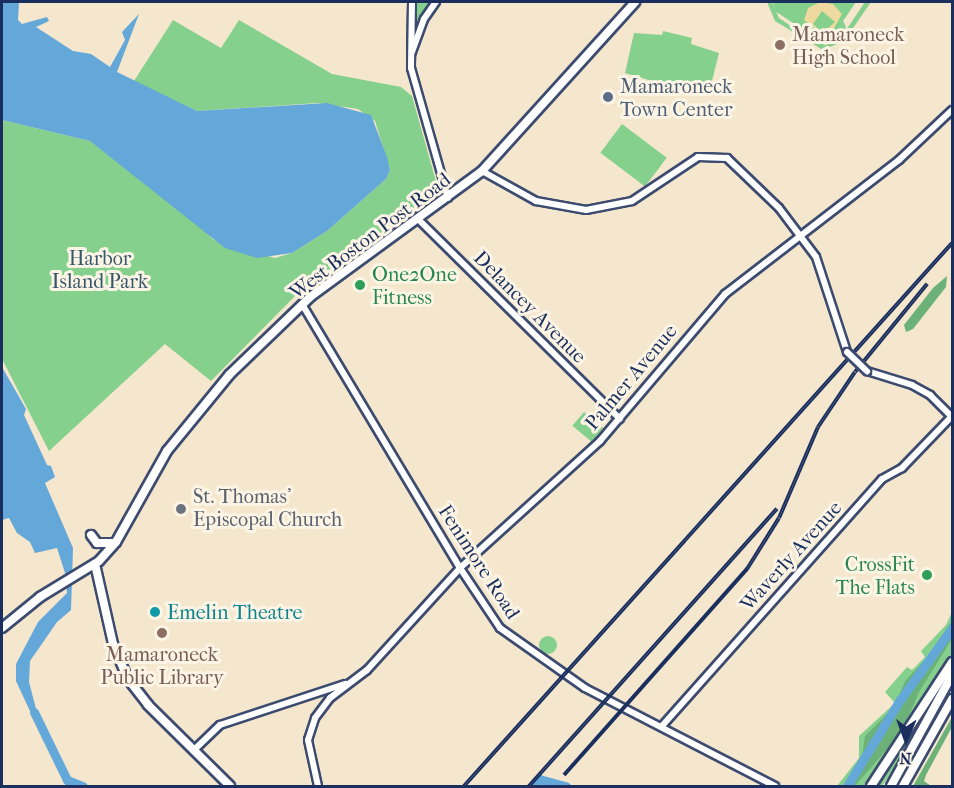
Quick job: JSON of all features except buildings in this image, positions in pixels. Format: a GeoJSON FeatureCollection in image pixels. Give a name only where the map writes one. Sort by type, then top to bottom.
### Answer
{"type":"FeatureCollection","features":[{"type":"Feature","properties":{"kind":"highway"},"geometry":{"type":"LineString","coordinates":[[871,786],[952,662]]}},
{"type":"Feature","properties":{"kind":"highway"},"geometry":{"type":"LineString","coordinates":[[891,786],[952,675]]}},
{"type":"Feature","properties":{"kind":"highway"},"geometry":{"type":"LineString","coordinates":[[903,786],[952,699]]}},
{"type":"Feature","properties":{"kind":"main road","name":"West Boston Post Road"},"geometry":{"type":"LineString","coordinates":[[2,628],[64,582],[95,564],[116,542],[180,434],[230,374],[302,304],[482,171],[635,2]]}},
{"type":"Feature","properties":{"kind":"main road"},"geometry":{"type":"LineString","coordinates":[[91,535],[98,543],[116,542]]}},
{"type":"Feature","properties":{"kind":"main road"},"geometry":{"type":"LineString","coordinates":[[95,564],[113,644],[128,679],[148,705],[230,786]]}},
{"type":"Feature","properties":{"kind":"street"},"geometry":{"type":"LineString","coordinates":[[412,2],[410,58],[448,198]]}},
{"type":"Feature","properties":{"kind":"street"},"geometry":{"type":"LineString","coordinates":[[410,58],[424,19],[436,2]]}},
{"type":"Feature","properties":{"kind":"street","name":"Palmer Avenue"},"geometry":{"type":"LineString","coordinates":[[318,786],[308,740],[320,708],[374,663],[460,568],[587,454],[620,418],[716,302],[800,234],[899,160],[952,110]]}},
{"type":"Feature","properties":{"kind":"street"},"geometry":{"type":"LineString","coordinates":[[482,171],[536,201],[586,210],[623,205],[698,157],[722,156],[763,190],[800,234],[822,271],[847,352],[867,370],[912,385],[930,395],[952,417]]}},
{"type":"Feature","properties":{"kind":"street","name":"Delancey Avenue"},"geometry":{"type":"LineString","coordinates":[[418,219],[620,418]]}},
{"type":"Feature","properties":{"kind":"street","name":"Fenimore Road"},"geometry":{"type":"LineString","coordinates":[[302,304],[460,568],[506,633],[567,678],[775,786]]}},
{"type":"Feature","properties":{"kind":"street","name":"Waverly Avenue"},"geometry":{"type":"LineString","coordinates":[[662,726],[882,479],[902,468],[952,417]]}},
{"type":"Feature","properties":{"kind":"street","name":"Palmer Avenue"},"geometry":{"type":"LineString","coordinates":[[194,750],[220,725],[349,682]]}},
{"type":"Feature","properties":{"kind":"green space"},"geometry":{"type":"Polygon","coordinates":[[[416,2],[434,2],[413,36],[416,2]]]}},
{"type":"Feature","properties":{"kind":"green space"},"geometry":{"type":"Polygon","coordinates":[[[767,2],[772,2],[779,18],[815,42],[826,45],[840,39],[865,2],[871,2],[844,41],[823,50],[775,21],[767,2]]]}},
{"type":"Feature","properties":{"kind":"green space"},"geometry":{"type":"Polygon","coordinates":[[[773,2],[856,2],[843,21],[846,27],[841,34],[824,44],[775,11],[773,2]]]}},
{"type":"Feature","properties":{"kind":"green space","name":"Harbor Island Park"},"geometry":{"type":"Polygon","coordinates":[[[173,20],[221,48],[239,20],[332,74],[401,87],[412,96],[439,192],[301,290],[211,381],[165,344],[49,451],[2,359],[2,120],[90,141],[192,218],[214,240],[275,258],[292,253],[327,231],[386,179],[390,170],[375,121],[358,109],[318,103],[197,111],[134,81],[173,20]]]}},
{"type":"Feature","properties":{"kind":"green space"},"geometry":{"type":"Polygon","coordinates":[[[663,31],[692,38],[691,44],[719,53],[709,93],[672,87],[670,93],[661,91],[662,84],[625,73],[634,33],[662,35],[663,31]]]}},
{"type":"Feature","properties":{"kind":"green space"},"geometry":{"type":"Polygon","coordinates":[[[622,124],[667,158],[645,186],[600,153],[622,124]]]}},
{"type":"Feature","properties":{"kind":"green space"},"geometry":{"type":"Polygon","coordinates":[[[947,276],[946,287],[913,329],[906,332],[904,325],[933,288],[947,276]]]}},
{"type":"Feature","properties":{"kind":"green space"},"geometry":{"type":"Polygon","coordinates":[[[584,412],[603,428],[592,442],[572,426],[584,412]]]}},
{"type":"Feature","properties":{"kind":"green space"},"geometry":{"type":"Polygon","coordinates":[[[952,612],[952,655],[914,718],[867,786],[837,786],[859,758],[859,736],[895,703],[885,692],[907,667],[912,670],[925,657],[921,651],[946,625],[952,612]]]}},
{"type":"Feature","properties":{"kind":"green space"},"geometry":{"type":"Polygon","coordinates":[[[952,621],[952,639],[919,692],[902,732],[855,786],[843,786],[862,757],[865,736],[895,706],[905,681],[926,659],[952,621]]]}},
{"type":"Feature","properties":{"kind":"green space"},"geometry":{"type":"Polygon","coordinates":[[[544,636],[552,636],[557,641],[555,652],[544,654],[539,649],[539,641],[544,636]]]}},
{"type":"Feature","properties":{"kind":"green space"},"geometry":{"type":"Polygon","coordinates":[[[952,717],[952,727],[924,781],[931,786],[913,786],[952,717]]]}},
{"type":"Feature","properties":{"kind":"green space"},"geometry":{"type":"Polygon","coordinates":[[[922,718],[915,736],[882,786],[876,786],[922,718]]]}},
{"type":"Feature","properties":{"kind":"sand"},"geometry":{"type":"Polygon","coordinates":[[[820,2],[833,4],[842,14],[828,39],[804,20],[808,8],[820,2]],[[822,11],[813,24],[823,33],[835,22],[822,11]]]}},
{"type":"Feature","properties":{"kind":"water"},"geometry":{"type":"Polygon","coordinates":[[[2,2],[19,2],[18,20],[22,24],[47,17],[49,21],[36,27],[73,51],[91,54],[110,67],[125,40],[122,32],[139,14],[117,72],[197,111],[327,103],[371,115],[387,157],[390,170],[386,179],[327,231],[292,253],[257,258],[225,248],[90,141],[2,120],[2,2]]]}},
{"type":"Feature","properties":{"kind":"water"},"geometry":{"type":"Polygon","coordinates":[[[2,367],[26,409],[24,415],[47,465],[51,466],[55,477],[45,483],[73,548],[71,610],[57,622],[30,661],[29,682],[39,720],[36,724],[16,681],[16,664],[38,622],[67,593],[66,576],[57,548],[35,553],[30,542],[17,533],[9,518],[2,520],[2,367]]]}},
{"type":"Feature","properties":{"kind":"waterway"},"geometry":{"type":"LineString","coordinates":[[847,786],[900,700],[952,628]]}},
{"type":"Feature","properties":{"kind":"waterway"},"geometry":{"type":"LineString","coordinates":[[34,712],[67,780],[83,786]]}},
{"type":"Feature","properties":{"kind":"waterway"},"geometry":{"type":"LineString","coordinates":[[534,786],[539,779],[566,786]]}},
{"type":"Feature","properties":{"kind":"railway"},"geometry":{"type":"LineString","coordinates":[[464,786],[952,243]]}},
{"type":"Feature","properties":{"kind":"railway"},"geometry":{"type":"LineString","coordinates":[[564,775],[747,569],[779,518],[818,427],[855,372],[927,284]]}},
{"type":"Feature","properties":{"kind":"railway"},"geometry":{"type":"LineString","coordinates":[[529,786],[777,509]]}},
{"type":"Feature","properties":{"kind":"place","name":"Mamaroneck High School"},"geometry":{"type":"Point","coordinates":[780,45]}},
{"type":"Feature","properties":{"kind":"place","name":"Mamaroneck Town Center"},"geometry":{"type":"Point","coordinates":[608,97]}},
{"type":"Feature","properties":{"kind":"place","name":"One2One Fitness"},"geometry":{"type":"Point","coordinates":[360,285]}},
{"type":"Feature","properties":{"kind":"place","name":"St. Thomas' Episcopal Church"},"geometry":{"type":"Point","coordinates":[181,509]}},
{"type":"Feature","properties":{"kind":"place","name":"CrossFit The Flats"},"geometry":{"type":"Point","coordinates":[927,575]}},
{"type":"Feature","properties":{"kind":"place","name":"Emelin Theatre"},"geometry":{"type":"Point","coordinates":[155,612]}},
{"type":"Feature","properties":{"kind":"place","name":"Mamaroneck Public Library"},"geometry":{"type":"Point","coordinates":[162,633]}}]}
